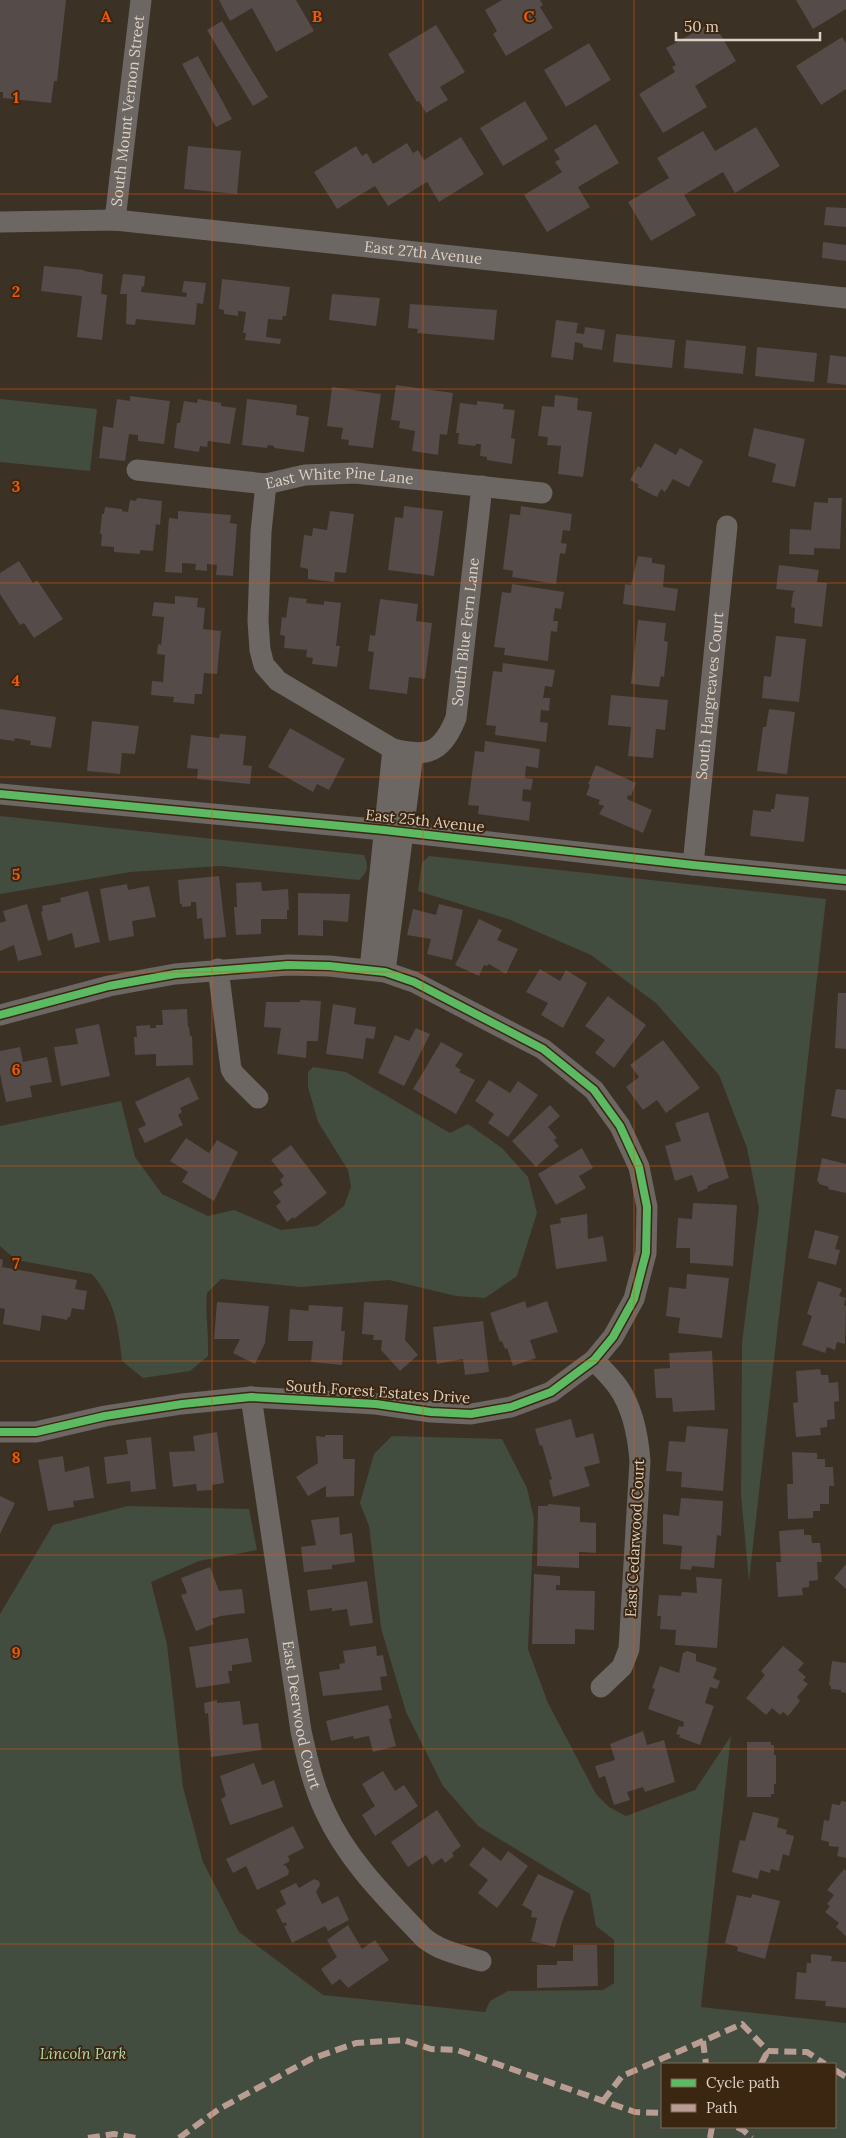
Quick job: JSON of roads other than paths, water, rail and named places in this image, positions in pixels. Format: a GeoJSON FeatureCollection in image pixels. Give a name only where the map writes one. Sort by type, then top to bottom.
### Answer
{"type":"FeatureCollection","features":[{"type":"Feature","properties":{"kind":"street","name":"South Mount Vernon Street"},"geometry":{"type":"LineString","coordinates":[[115,220],[141,0]]}},
{"type":"Feature","properties":{"kind":"street","name":"East 27th Avenue"},"geometry":{"type":"LineString","coordinates":[[0,222],[115,220],[846,298]]}},
{"type":"Feature","properties":{"kind":"street","name":"East White Pine Lane"},"geometry":{"type":"LineString","coordinates":[[137,470],[266,484],[305,475],[356,473],[542,493]]}},
{"type":"Feature","properties":{"kind":"street"},"geometry":{"type":"LineString","coordinates":[[266,484],[261,532],[258,621],[260,650],[264,664],[278,681],[403,752],[378,971]]}},
{"type":"Feature","properties":{"kind":"street","name":"South Blue Fern Lane"},"geometry":{"type":"LineString","coordinates":[[403,752],[427,753],[447,739],[456,718],[482,486]]}},
{"type":"Feature","properties":{"kind":"street","name":"South Hargreaves Court"},"geometry":{"type":"LineString","coordinates":[[693,865],[727,526]]}},
{"type":"Feature","properties":{"kind":"street","name":"East 25th Avenue"},"geometry":{"type":"LineString","coordinates":[[0,794],[393,831],[693,865],[846,880]]}},
{"type":"Feature","properties":{"kind":"street","name":"South Forest Estates Drive"},"geometry":{"type":"LineString","coordinates":[[0,1015],[109,986],[175,974],[218,969],[288,965],[378,971],[414,982],[543,1049],[594,1090],[620,1126],[638,1167],[645,1199],[646,1254],[634,1299],[613,1338],[594,1360],[551,1392],[511,1406],[471,1414],[431,1412],[376,1404],[251,1397],[182,1404],[105,1416],[36,1432],[0,1432]]}},
{"type":"Feature","properties":{"kind":"street"},"geometry":{"type":"LineString","coordinates":[[218,969],[231,1069],[258,1098]]}},
{"type":"Feature","properties":{"kind":"street","name":"East Cedarwood Court"},"geometry":{"type":"LineString","coordinates":[[594,1360],[618,1387],[630,1408],[638,1439],[640,1461],[629,1649],[622,1667],[601,1688]]}},
{"type":"Feature","properties":{"kind":"street","name":"East Deerwood Court"},"geometry":{"type":"LineString","coordinates":[[251,1397],[301,1731],[310,1770],[325,1812],[353,1859],[423,1937],[432,1945],[481,1961]]}},
{"type":"Feature","properties":{"kind":"park label","name":"Lincoln Park"},"geometry":{"type":"Point","coordinates":[83,2054]}}]}
